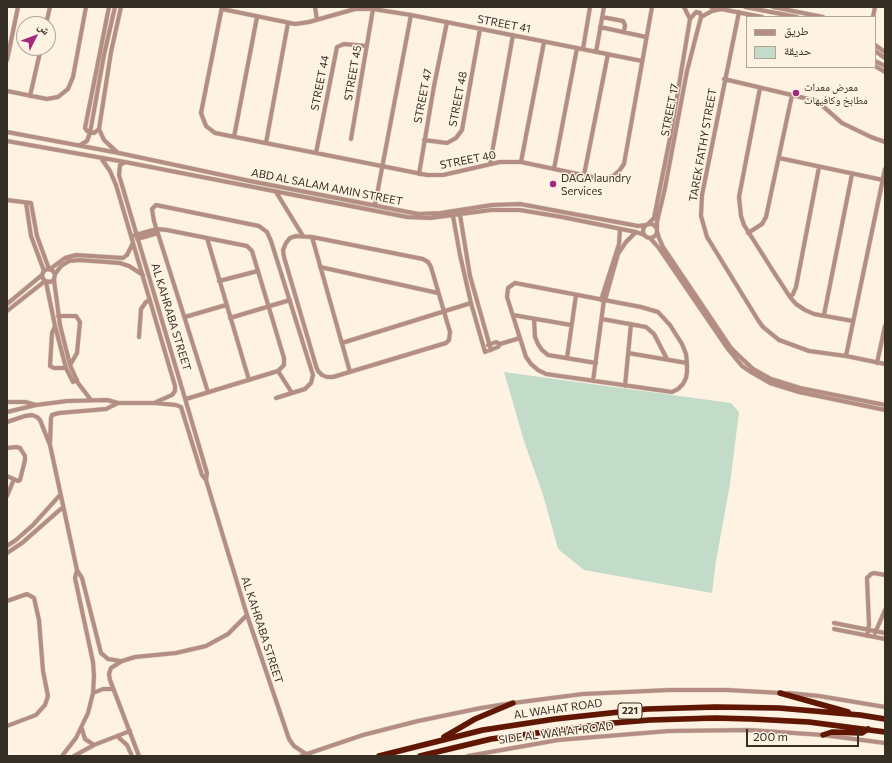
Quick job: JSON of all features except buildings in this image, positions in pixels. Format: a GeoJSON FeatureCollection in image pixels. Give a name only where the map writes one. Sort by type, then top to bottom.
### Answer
{"type":"FeatureCollection","features":[{"type":"Feature","properties":{"kind":"highway"},"geometry":{"type":"LineString","coordinates":[[780,693],[860,715]]}},
{"type":"Feature","properties":{"kind":"highway"},"geometry":{"type":"LineString","coordinates":[[437,741],[475,719],[513,703]]}},
{"type":"Feature","properties":{"kind":"highway","name":"AL WAHAT ROAD"},"geometry":{"type":"LineString","coordinates":[[380,756],[483,730],[555,719],[647,709],[716,707],[764,708],[860,715],[885,719]]}},
{"type":"Feature","properties":{"kind":"highway","name":"AL WAHAT ROAD"},"geometry":{"type":"LineString","coordinates":[[420,756],[491,739],[613,723],[650,720],[715,718],[752,719],[809,722],[885,732]]}},
{"type":"Feature","properties":{"kind":"highway"},"geometry":{"type":"LineString","coordinates":[[823,735],[832,732],[862,733],[868,729]]}},
{"type":"Feature","properties":{"kind":"street"},"geometry":{"type":"LineString","coordinates":[[7,60],[18,7]]}},
{"type":"Feature","properties":{"kind":"street"},"geometry":{"type":"LineString","coordinates":[[7,91],[30,96],[52,98],[58,97],[68,88],[73,77],[86,7]]}},
{"type":"Feature","properties":{"kind":"street"},"geometry":{"type":"LineString","coordinates":[[90,133],[85,128],[109,7]]}},
{"type":"Feature","properties":{"kind":"street"},"geometry":{"type":"LineString","coordinates":[[79,146],[87,141],[90,133],[104,55],[115,7]]}},
{"type":"Feature","properties":{"kind":"street"},"geometry":{"type":"LineString","coordinates":[[119,153],[108,145],[99,129],[111,52],[121,7]]}},
{"type":"Feature","properties":{"kind":"street"},"geometry":{"type":"LineString","coordinates":[[315,7],[317,20]]}},
{"type":"Feature","properties":{"kind":"street"},"geometry":{"type":"LineString","coordinates":[[583,49],[590,7]]}},
{"type":"Feature","properties":{"kind":"street"},"geometry":{"type":"LineString","coordinates":[[596,52],[604,7]]}},
{"type":"Feature","properties":{"kind":"street","name":"STREET 40"},"geometry":{"type":"LineString","coordinates":[[222,8],[202,113],[204,122],[210,130],[234,137],[418,174],[443,175],[500,162],[521,162],[605,178],[613,176],[620,171],[624,164],[652,7]]}},
{"type":"Feature","properties":{"kind":"street"},"geometry":{"type":"LineString","coordinates":[[684,7],[690,19],[696,12],[700,13],[701,17],[721,9]]}},
{"type":"Feature","properties":{"kind":"street"},"geometry":{"type":"LineString","coordinates":[[711,7],[754,16]]}},
{"type":"Feature","properties":{"kind":"street"},"geometry":{"type":"LineString","coordinates":[[745,7],[776,15],[788,16]]}},
{"type":"Feature","properties":{"kind":"street"},"geometry":{"type":"LineString","coordinates":[[773,7],[819,16]]}},
{"type":"Feature","properties":{"kind":"street","name":"STREET 41"},"geometry":{"type":"LineString","coordinates":[[222,8],[288,23],[302,23],[317,20],[355,9],[373,9],[448,22],[642,61]]}},
{"type":"Feature","properties":{"kind":"street","name":"STREET 45"},"geometry":{"type":"LineString","coordinates":[[351,140],[373,9]]}},
{"type":"Feature","properties":{"kind":"street","name":"TAREK FATHY STREET"},"geometry":{"type":"LineString","coordinates":[[738,12],[702,195],[701,216],[707,237],[758,320],[779,340],[804,350],[846,356],[885,364]]}},
{"type":"Feature","properties":{"kind":"street"},"geometry":{"type":"LineString","coordinates":[[375,205],[411,15]]}},
{"type":"Feature","properties":{"kind":"street"},"geometry":{"type":"LineString","coordinates":[[234,137],[257,16]]}},
{"type":"Feature","properties":{"kind":"street"},"geometry":{"type":"LineString","coordinates":[[602,17],[623,21],[625,25],[624,32]]}},
{"type":"Feature","properties":{"kind":"street","name":"STREET 17"},"geometry":{"type":"LineString","coordinates":[[657,229],[657,222],[665,188],[687,71],[701,17]]}},
{"type":"Feature","properties":{"kind":"street","name":"STREET 17"},"geometry":{"type":"LineString","coordinates":[[647,224],[654,218],[690,19]]}},
{"type":"Feature","properties":{"kind":"street","name":"STREET 47"},"geometry":{"type":"LineString","coordinates":[[418,174],[448,22]]}},
{"type":"Feature","properties":{"kind":"street"},"geometry":{"type":"LineString","coordinates":[[266,143],[288,23]]}},
{"type":"Feature","properties":{"kind":"street"},"geometry":{"type":"LineString","coordinates":[[600,27],[646,37]]}},
{"type":"Feature","properties":{"kind":"street","name":"STREET 48"},"geometry":{"type":"LineString","coordinates":[[424,140],[447,143],[456,138],[462,130],[480,29]]}},
{"type":"Feature","properties":{"kind":"street"},"geometry":{"type":"LineString","coordinates":[[490,164],[513,35]]}},
{"type":"Feature","properties":{"kind":"street"},"geometry":{"type":"LineString","coordinates":[[521,162],[544,42]]}},
{"type":"Feature","properties":{"kind":"street","name":"STREET 44"},"geometry":{"type":"LineString","coordinates":[[316,153],[337,48],[344,44],[367,46]]}},
{"type":"Feature","properties":{"kind":"street"},"geometry":{"type":"LineString","coordinates":[[876,46],[885,52]]}},
{"type":"Feature","properties":{"kind":"street"},"geometry":{"type":"LineString","coordinates":[[554,169],[577,48]]}},
{"type":"Feature","properties":{"kind":"street"},"geometry":{"type":"LineString","coordinates":[[876,52],[885,58]]}},
{"type":"Feature","properties":{"kind":"street"},"geometry":{"type":"LineString","coordinates":[[584,175],[608,54]]}},
{"type":"Feature","properties":{"kind":"street"},"geometry":{"type":"LineString","coordinates":[[30,96],[39,56]]}},
{"type":"Feature","properties":{"kind":"street"},"geometry":{"type":"LineString","coordinates":[[876,61],[885,66]]}},
{"type":"Feature","properties":{"kind":"street"},"geometry":{"type":"LineString","coordinates":[[876,67],[885,72]]}},
{"type":"Feature","properties":{"kind":"street"},"geometry":{"type":"LineString","coordinates":[[724,79],[817,100],[842,123],[885,142]]}},
{"type":"Feature","properties":{"kind":"street"},"geometry":{"type":"LineString","coordinates":[[760,88],[739,197],[741,216],[748,233],[796,304],[814,314],[853,321]]}},
{"type":"Feature","properties":{"kind":"street"},"geometry":{"type":"LineString","coordinates":[[748,233],[762,224],[766,217],[792,95]]}},
{"type":"Feature","properties":{"kind":"street"},"geometry":{"type":"LineString","coordinates":[[90,133],[99,129]]}},
{"type":"Feature","properties":{"kind":"street","name":"ABD AL SALAM AMIN STREET"},"geometry":{"type":"LineString","coordinates":[[7,132],[119,153],[408,212],[424,214],[441,213],[492,205],[510,204],[638,226],[647,224]]}},
{"type":"Feature","properties":{"kind":"street"},"geometry":{"type":"LineString","coordinates":[[27,146],[29,136]]}},
{"type":"Feature","properties":{"kind":"street","name":"ABD AL SALAM AMIN STREET"},"geometry":{"type":"LineString","coordinates":[[7,141],[27,146],[100,157],[276,192],[413,217],[430,218],[510,209],[552,212]]}},
{"type":"Feature","properties":{"kind":"street","name":"AL KAHRABA STREET"},"geometry":{"type":"LineString","coordinates":[[100,157],[110,170],[116,185],[175,386],[175,391],[172,395],[155,403]]}},
{"type":"Feature","properties":{"kind":"street"},"geometry":{"type":"LineString","coordinates":[[779,158],[883,180]]}},
{"type":"Feature","properties":{"kind":"street","name":"AL KAHRABA STREET"},"geometry":{"type":"LineString","coordinates":[[125,162],[119,168],[121,183],[208,473],[206,480]]}},
{"type":"Feature","properties":{"kind":"street"},"geometry":{"type":"LineString","coordinates":[[159,169],[163,166],[160,162]]}},
{"type":"Feature","properties":{"kind":"street"},"geometry":{"type":"LineString","coordinates":[[184,174],[182,170],[186,167]]}},
{"type":"Feature","properties":{"kind":"street"},"geometry":{"type":"LineString","coordinates":[[790,297],[796,287],[820,167]]}},
{"type":"Feature","properties":{"kind":"street"},"geometry":{"type":"LineString","coordinates":[[846,356],[885,169]]}},
{"type":"Feature","properties":{"kind":"street"},"geometry":{"type":"LineString","coordinates":[[824,315],[852,174]]}},
{"type":"Feature","properties":{"kind":"street"},"geometry":{"type":"LineString","coordinates":[[116,185],[118,182],[121,183]]}},
{"type":"Feature","properties":{"kind":"street"},"geometry":{"type":"LineString","coordinates":[[276,192],[303,236]]}},
{"type":"Feature","properties":{"kind":"street"},"geometry":{"type":"LineString","coordinates":[[313,199],[315,197],[314,193]]}},
{"type":"Feature","properties":{"kind":"street"},"geometry":{"type":"LineString","coordinates":[[331,202],[329,199],[332,197]]}},
{"type":"Feature","properties":{"kind":"street"},"geometry":{"type":"LineString","coordinates":[[7,200],[28,203]]}},
{"type":"Feature","properties":{"kind":"street"},"geometry":{"type":"LineString","coordinates":[[28,203],[37,236],[50,269],[55,274]]}},
{"type":"Feature","properties":{"kind":"street"},"geometry":{"type":"LineString","coordinates":[[28,203],[31,236],[46,282],[55,326],[68,367],[75,381],[91,400]]}},
{"type":"Feature","properties":{"kind":"street"},"geometry":{"type":"LineString","coordinates":[[208,392],[152,211],[153,206],[158,205],[261,227],[267,232],[290,300],[313,376],[307,387],[276,398]]}},
{"type":"Feature","properties":{"kind":"street","name":"ABD AL SALAM AMIN STREET"},"geometry":{"type":"LineString","coordinates":[[562,214],[644,235]]}},
{"type":"Feature","properties":{"kind":"street"},"geometry":{"type":"LineString","coordinates":[[460,215],[470,276],[491,350]]}},
{"type":"Feature","properties":{"kind":"street"},"geometry":{"type":"LineString","coordinates":[[453,216],[471,303],[485,352],[498,347],[500,344],[520,338]]}},
{"type":"Feature","properties":{"kind":"street"},"geometry":{"type":"LineString","coordinates":[[885,405],[800,388],[762,374],[745,363],[738,356],[697,301],[659,248],[650,238],[644,235],[642,231],[647,224],[654,225],[657,229],[661,243],[697,301],[735,358],[742,366],[760,378],[779,386],[800,392],[885,410]]}},
{"type":"Feature","properties":{"kind":"street"},"geometry":{"type":"LineString","coordinates":[[593,382],[604,300],[619,244],[620,229]]}},
{"type":"Feature","properties":{"kind":"street"},"geometry":{"type":"LineString","coordinates":[[650,238],[654,237],[657,229]]}},
{"type":"Feature","properties":{"kind":"street"},"geometry":{"type":"LineString","coordinates":[[122,263],[123,258],[127,255],[132,240],[158,231],[167,230],[249,247],[252,251],[284,358],[284,365],[278,371],[186,399]]}},
{"type":"Feature","properties":{"kind":"street"},"geometry":{"type":"LineString","coordinates":[[615,260],[626,242],[636,232]]}},
{"type":"Feature","properties":{"kind":"street"},"geometry":{"type":"LineString","coordinates":[[303,236],[423,258],[431,267],[450,332],[449,340],[446,343],[333,377],[322,375],[316,366],[283,250],[290,238],[303,236]]}},
{"type":"Feature","properties":{"kind":"street"},"geometry":{"type":"LineString","coordinates":[[312,237],[350,372]]}},
{"type":"Feature","properties":{"kind":"street"},"geometry":{"type":"LineString","coordinates":[[207,238],[249,380]]}},
{"type":"Feature","properties":{"kind":"street"},"geometry":{"type":"LineString","coordinates":[[7,304],[43,273],[65,258],[76,255],[123,258]]}},
{"type":"Feature","properties":{"kind":"street"},"geometry":{"type":"LineString","coordinates":[[68,367],[58,316],[54,280],[57,269],[65,263],[74,260],[122,263],[142,274],[149,276]]}},
{"type":"Feature","properties":{"kind":"street"},"geometry":{"type":"LineString","coordinates":[[320,267],[438,293]]}},
{"type":"Feature","properties":{"kind":"street"},"geometry":{"type":"LineString","coordinates":[[219,281],[258,271]]}},
{"type":"Feature","properties":{"kind":"street"},"geometry":{"type":"LineString","coordinates":[[7,310],[46,282],[54,280]]}},
{"type":"Feature","properties":{"kind":"street"},"geometry":{"type":"LineString","coordinates":[[515,284],[576,295],[646,308],[658,312],[665,318],[678,337],[686,354],[686,378],[683,384],[672,392],[593,382],[546,374],[538,370],[526,357],[507,292],[511,285],[515,284]]}},
{"type":"Feature","properties":{"kind":"street"},"geometry":{"type":"LineString","coordinates":[[567,358],[576,295]]}},
{"type":"Feature","properties":{"kind":"street"},"geometry":{"type":"LineString","coordinates":[[139,337],[141,309],[146,302],[150,300]]}},
{"type":"Feature","properties":{"kind":"street"},"geometry":{"type":"LineString","coordinates":[[230,318],[290,300]]}},
{"type":"Feature","properties":{"kind":"street"},"geometry":{"type":"LineString","coordinates":[[342,343],[471,303]]}},
{"type":"Feature","properties":{"kind":"street"},"geometry":{"type":"LineString","coordinates":[[185,317],[226,305]]}},
{"type":"Feature","properties":{"kind":"street"},"geometry":{"type":"LineString","coordinates":[[58,316],[76,316],[80,322],[77,353],[68,367]]}},
{"type":"Feature","properties":{"kind":"street"},"geometry":{"type":"LineString","coordinates":[[513,316],[571,325]]}},
{"type":"Feature","properties":{"kind":"street"},"geometry":{"type":"LineString","coordinates":[[534,319],[535,336],[538,344],[548,355],[596,363]]}},
{"type":"Feature","properties":{"kind":"street"},"geometry":{"type":"LineString","coordinates":[[602,319],[640,325],[650,330],[657,339],[667,359]]}},
{"type":"Feature","properties":{"kind":"street"},"geometry":{"type":"LineString","coordinates":[[625,386],[631,324]]}},
{"type":"Feature","properties":{"kind":"street"},"geometry":{"type":"LineString","coordinates":[[55,326],[52,333],[50,366],[54,368],[68,367]]}},
{"type":"Feature","properties":{"kind":"street"},"geometry":{"type":"LineString","coordinates":[[877,363],[885,326]]}},
{"type":"Feature","properties":{"kind":"street"},"geometry":{"type":"LineString","coordinates":[[484,346],[496,342],[500,344]]}},
{"type":"Feature","properties":{"kind":"street"},"geometry":{"type":"LineString","coordinates":[[628,353],[687,363]]}},
{"type":"Feature","properties":{"kind":"street"},"geometry":{"type":"LineString","coordinates":[[278,371],[292,393]]}},
{"type":"Feature","properties":{"kind":"street"},"geometry":{"type":"LineString","coordinates":[[7,412],[36,405],[67,401],[110,400],[118,403],[155,403]]}},
{"type":"Feature","properties":{"kind":"street"},"geometry":{"type":"LineString","coordinates":[[7,402],[25,402],[36,405]]}},
{"type":"Feature","properties":{"kind":"street"},"geometry":{"type":"LineString","coordinates":[[50,445],[52,415],[108,408],[118,403]]}},
{"type":"Feature","properties":{"kind":"street","name":"AL KAHRABA STREET"},"geometry":{"type":"LineString","coordinates":[[155,403],[176,405],[182,410],[202,475],[206,480],[247,615],[289,739],[304,755]]}},
{"type":"Feature","properties":{"kind":"street"},"geometry":{"type":"LineString","coordinates":[[7,422],[19,417],[32,415],[40,420],[50,445],[77,570],[82,578],[101,653],[108,659],[122,661]]}},
{"type":"Feature","properties":{"kind":"street"},"geometry":{"type":"LineString","coordinates":[[7,448],[20,448],[25,456],[20,479],[18,481],[7,476]]}},
{"type":"Feature","properties":{"kind":"street"},"geometry":{"type":"LineString","coordinates":[[7,496],[14,479]]}},
{"type":"Feature","properties":{"kind":"street"},"geometry":{"type":"LineString","coordinates":[[7,546],[33,525],[60,496]]}},
{"type":"Feature","properties":{"kind":"street"},"geometry":{"type":"LineString","coordinates":[[7,553],[22,543],[63,507]]}},
{"type":"Feature","properties":{"kind":"street"},"geometry":{"type":"LineString","coordinates":[[62,756],[82,729],[93,693],[93,662],[75,578],[77,570]]}},
{"type":"Feature","properties":{"kind":"street"},"geometry":{"type":"LineString","coordinates":[[867,636],[869,619],[866,585],[867,578],[874,573],[885,575]]}},
{"type":"Feature","properties":{"kind":"street"},"geometry":{"type":"LineString","coordinates":[[7,601],[27,594],[34,598],[39,620],[43,671],[48,696],[45,705],[36,715],[7,726]]}},
{"type":"Feature","properties":{"kind":"street"},"geometry":{"type":"LineString","coordinates":[[874,637],[879,621],[885,610]]}},
{"type":"Feature","properties":{"kind":"street"},"geometry":{"type":"LineString","coordinates":[[140,756],[109,677],[113,666],[122,661],[141,656],[189,651],[206,646],[228,634],[245,619],[247,615]]}},
{"type":"Feature","properties":{"kind":"street"},"geometry":{"type":"LineString","coordinates":[[869,619],[879,621]]}},
{"type":"Feature","properties":{"kind":"street"},"geometry":{"type":"LineString","coordinates":[[834,623],[885,633]]}},
{"type":"Feature","properties":{"kind":"street"},"geometry":{"type":"LineString","coordinates":[[834,629],[885,639]]}},
{"type":"Feature","properties":{"kind":"street"},"geometry":{"type":"LineString","coordinates":[[93,693],[103,689],[113,689]]}},
{"type":"Feature","properties":{"kind":"street"},"geometry":{"type":"LineString","coordinates":[[304,755],[363,735],[418,721],[481,708],[583,694],[669,690],[727,690],[819,696],[885,707]]}},
{"type":"Feature","properties":{"kind":"street"},"geometry":{"type":"LineString","coordinates":[[82,729],[85,739],[94,745]]}},
{"type":"Feature","properties":{"kind":"street","name":"SIDE AL WAHAT ROAD"},"geometry":{"type":"LineString","coordinates":[[468,756],[558,740],[668,730],[749,730],[823,735],[885,743]]}},
{"type":"Feature","properties":{"kind":"street"},"geometry":{"type":"LineString","coordinates":[[74,756],[94,745],[130,731]]}},
{"type":"Feature","properties":{"kind":"street"},"geometry":{"type":"LineString","coordinates":[[117,736],[127,745],[132,756]]}},
{"type":"Feature","properties":{"kind":"green space"},"geometry":{"type":"Polygon","coordinates":[[[504,372],[731,403],[739,412],[730,484],[716,561],[712,593],[584,570],[558,549],[543,495],[524,441],[504,372]]]}},
{"type":"Feature","properties":{"kind":"place","name":"معرض معدات مطابخ وكافيهات"},"geometry":{"type":"Point","coordinates":[796,93]}},
{"type":"Feature","properties":{"kind":"place","name":"DAGA laundry Services"},"geometry":{"type":"Point","coordinates":[553,184]}}]}
